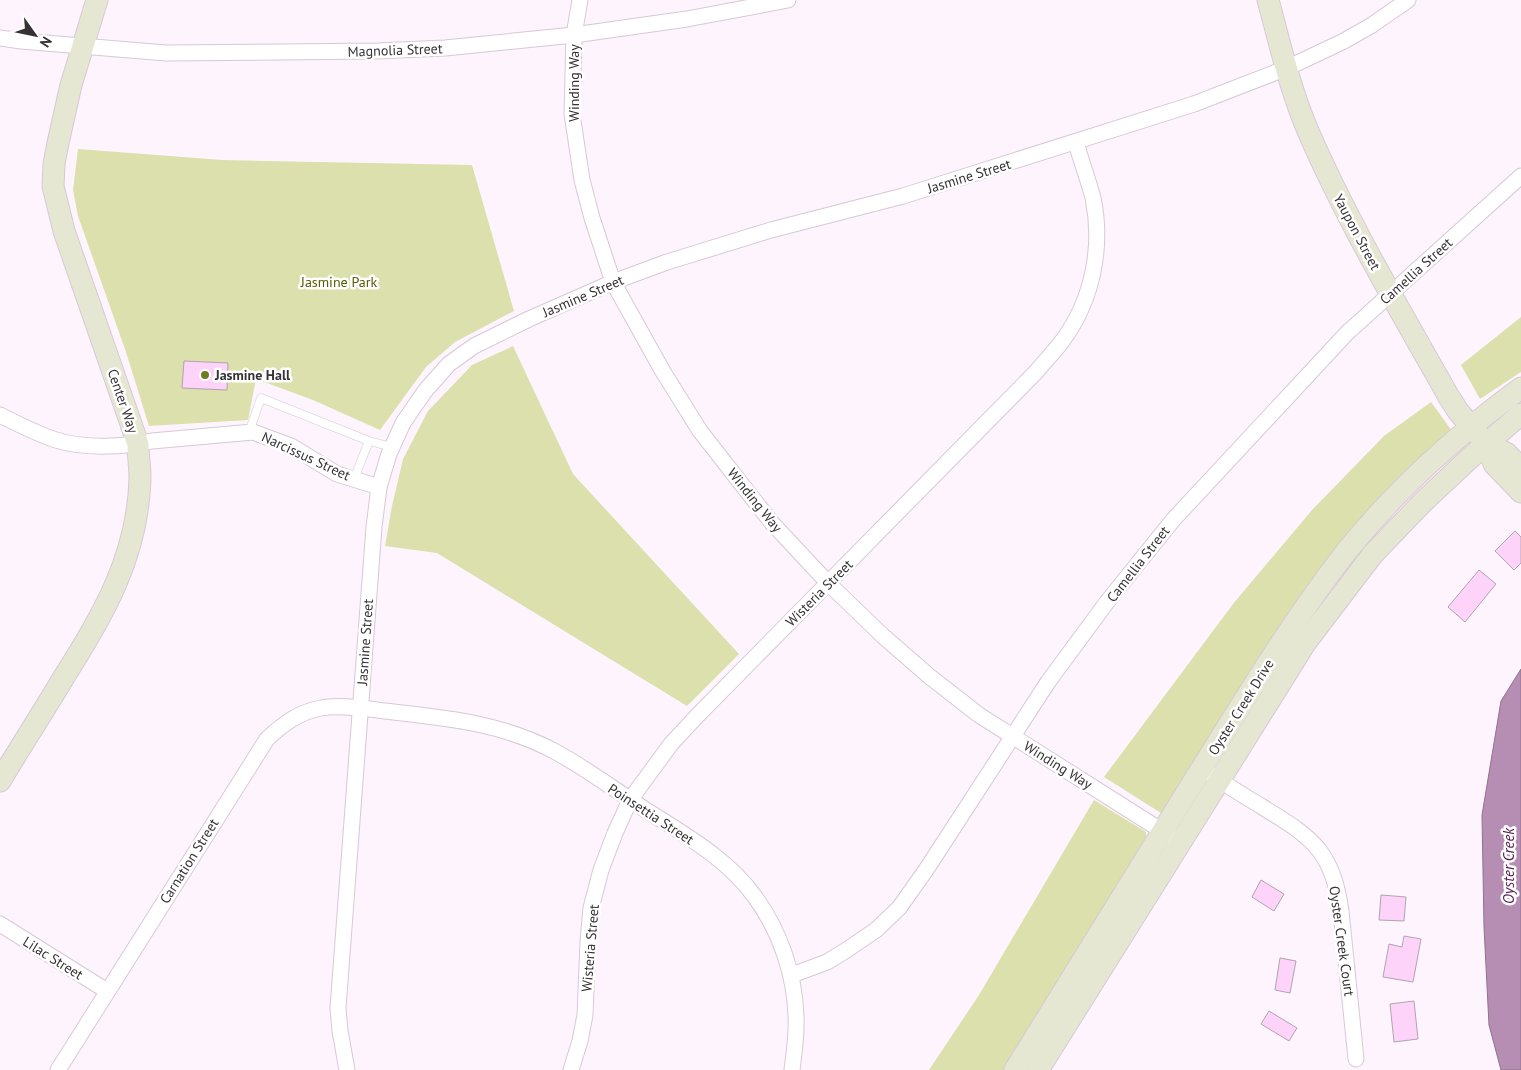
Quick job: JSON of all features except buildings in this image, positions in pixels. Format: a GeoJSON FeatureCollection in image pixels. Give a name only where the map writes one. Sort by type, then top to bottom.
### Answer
{"type":"FeatureCollection","features":[{"type":"Feature","properties":{"kind":"main road","name":"Center Way"},"geometry":{"type":"LineString","coordinates":[[0,780],[93,630],[111,597],[120,576],[131,538],[138,499],[140,476],[138,444],[64,231],[53,186],[54,164],[71,85],[97,0]]}},
{"type":"Feature","properties":{"kind":"main road","name":"Yaupon Street"},"geometry":{"type":"LineString","coordinates":[[1268,0],[1307,129],[1335,190],[1390,293],[1449,397],[1486,444],[1500,458]]}},
{"type":"Feature","properties":{"kind":"main road","name":"Oyster Creek Drive"},"geometry":{"type":"LineString","coordinates":[[1038,1070],[1171,837],[1210,774],[1292,625],[1347,551],[1390,503],[1471,426],[1521,388]]}},
{"type":"Feature","properties":{"kind":"main road","name":"Oyster Creek Drive"},"geometry":{"type":"LineString","coordinates":[[1210,774],[1373,554],[1422,503],[1521,414]]}},
{"type":"Feature","properties":{"kind":"main road"},"geometry":{"type":"LineString","coordinates":[[1500,458],[1521,468]]}},
{"type":"Feature","properties":{"kind":"main road"},"geometry":{"type":"LineString","coordinates":[[1500,458],[1521,492]]}},
{"type":"Feature","properties":{"kind":"main road","name":"Oyster Creek Drive"},"geometry":{"type":"LineString","coordinates":[[1015,1070],[1171,837]]}},
{"type":"Feature","properties":{"kind":"street","name":"Winding Way"},"geometry":{"type":"LineString","coordinates":[[580,0],[574,35],[572,114],[582,180],[592,218],[613,282],[700,431],[772,523],[829,584],[883,636],[929,676],[979,714],[1012,736],[1171,837]]}},
{"type":"Feature","properties":{"kind":"street","name":"Magnolia Street"},"geometry":{"type":"LineString","coordinates":[[0,38],[166,53],[377,52],[445,48],[574,35],[788,0]]}},
{"type":"Feature","properties":{"kind":"street","name":"Jasmine Street"},"geometry":{"type":"LineString","coordinates":[[347,1070],[338,1008],[378,487],[392,447],[403,423],[425,391],[449,364],[474,346],[529,319],[613,282],[667,262],[771,230],[903,196],[1194,104],[1287,68],[1365,29],[1408,0]]}},
{"type":"Feature","properties":{"kind":"street","name":"Wisteria Street"},"geometry":{"type":"LineString","coordinates":[[571,1070],[585,1015],[588,941],[592,908],[601,870],[630,800],[671,744],[729,682],[829,584],[1036,372],[1063,340],[1076,319],[1087,296],[1093,273],[1097,224],[1092,197],[1076,142]]}},
{"type":"Feature","properties":{"kind":"street","name":"Camellia Street"},"geometry":{"type":"LineString","coordinates":[[792,975],[827,962],[845,952],[876,930],[898,908],[926,870],[1048,682],[1173,520],[1347,333],[1521,176]]}},
{"type":"Feature","properties":{"kind":"street","name":"Narcissus Street"},"geometry":{"type":"LineString","coordinates":[[0,415],[37,433],[79,445],[138,444],[152,441],[253,432],[291,446],[337,474],[378,487]]}},
{"type":"Feature","properties":{"kind":"street","name":"Carnation Street"},"geometry":{"type":"LineString","coordinates":[[58,1070],[267,739],[281,726],[300,714],[323,707],[360,708]]}},
{"type":"Feature","properties":{"kind":"street","name":"Poinsettia Street"},"geometry":{"type":"LineString","coordinates":[[360,708],[468,721],[512,734],[554,751],[710,852],[742,880],[756,897],[775,932],[792,975],[796,1017],[792,1070]]}},
{"type":"Feature","properties":{"kind":"street","name":"Oyster Creek Court"},"geometry":{"type":"LineString","coordinates":[[1210,774],[1305,835],[1319,851],[1330,869],[1338,891],[1341,911],[1356,1059]]}},
{"type":"Feature","properties":{"kind":"street","name":"Lilac Street"},"geometry":{"type":"LineString","coordinates":[[0,924],[107,991]]}},
{"type":"Feature","properties":{"kind":"lane"},"geometry":{"type":"LineString","coordinates":[[249,432],[261,398],[369,441],[392,447]]}},
{"type":"Feature","properties":{"kind":"lane"},"geometry":{"type":"LineString","coordinates":[[354,479],[369,441]]}},
{"type":"Feature","properties":{"kind":"green space","name":"Jasmine Park"},"geometry":{"type":"Polygon","coordinates":[[[78,149],[222,160],[472,165],[514,311],[455,342],[426,367],[380,430],[313,400],[256,379],[248,420],[149,426],[126,352],[78,216],[73,190],[78,149]]]}},
{"type":"Feature","properties":{"kind":"green space"},"geometry":{"type":"Polygon","coordinates":[[[1521,317],[1521,372],[1480,399],[1461,365],[1521,317]]]}},
{"type":"Feature","properties":{"kind":"green space"},"geometry":{"type":"Polygon","coordinates":[[[513,346],[573,474],[739,654],[687,706],[437,553],[385,546],[403,459],[428,411],[472,365],[513,346]]]}},
{"type":"Feature","properties":{"kind":"green space"},"geometry":{"type":"Polygon","coordinates":[[[1431,402],[1452,431],[1320,571],[1278,628],[1161,813],[1104,777],[1233,604],[1312,510],[1384,436],[1431,402]]]}},
{"type":"Feature","properties":{"kind":"green space"},"geometry":{"type":"Polygon","coordinates":[[[1094,800],[1146,832],[1147,844],[1006,1070],[929,1070],[979,995],[1094,800]]]}},
{"type":"Feature","properties":{"kind":"water","name":"Oyster Creek"},"geometry":{"type":"Polygon","coordinates":[[[1521,669],[1521,1070],[1501,1070],[1489,1025],[1484,927],[1482,815],[1501,701],[1521,669]]]}},
{"type":"Feature","properties":{"kind":"place","name":"Jasmine Hall"},"geometry":{"type":"Point","coordinates":[205,375]}}]}
